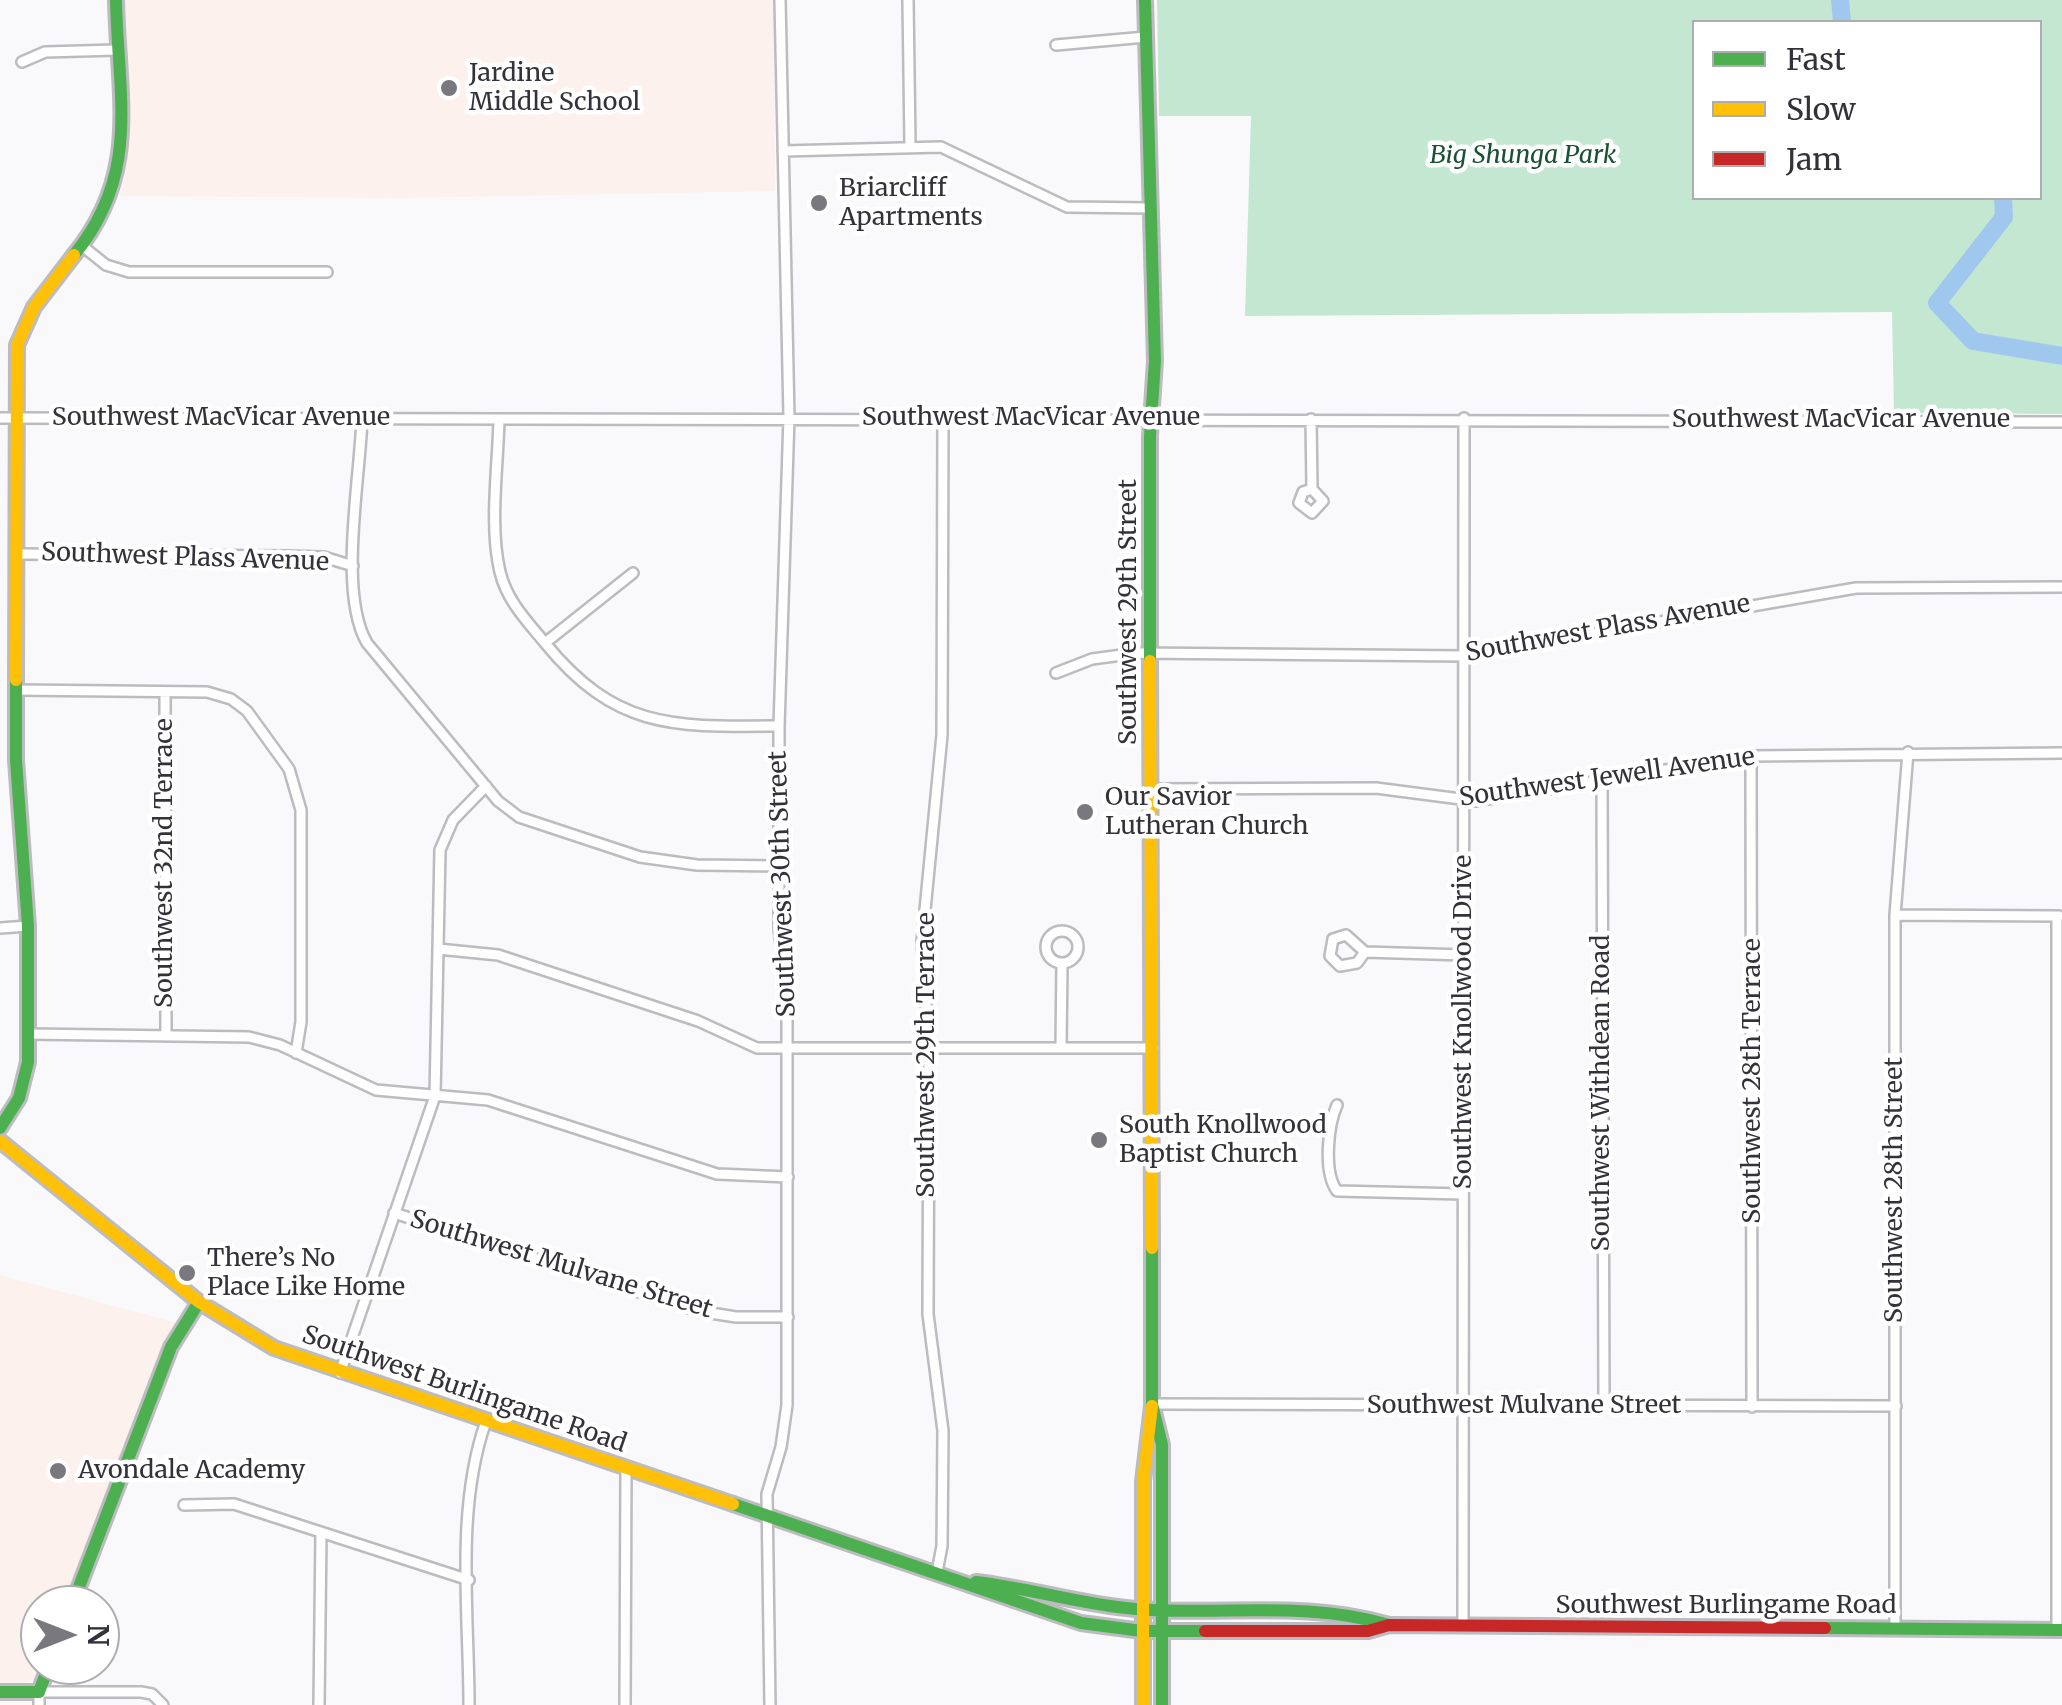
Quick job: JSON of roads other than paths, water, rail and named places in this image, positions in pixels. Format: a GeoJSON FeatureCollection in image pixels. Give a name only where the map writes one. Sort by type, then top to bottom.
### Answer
{"type":"FeatureCollection","features":[{"type":"Feature","properties":{"kind":"main road"},"geometry":{"type":"LineString","coordinates":[[0,1128],[23,1089],[28,1034],[28,926],[18,816],[15,363],[20,330],[110,203],[119,170],[116,0]]}},
{"type":"Feature","properties":{"kind":"main road","name":"Southwest 29th Street"},"geometry":{"type":"LineString","coordinates":[[1145,0],[1152,417],[1152,1404],[1162,1445],[1162,1705]]}},
{"type":"Feature","properties":{"kind":"main road","name":"Southwest Burlingame Road"},"geometry":{"type":"LineString","coordinates":[[0,1141],[199,1302],[274,1348],[340,1374],[967,1582],[1052,1616],[1142,1631],[1368,1631],[1389,1625],[2060,1630]]}},
{"type":"Feature","properties":{"kind":"main road"},"geometry":{"type":"LineString","coordinates":[[80,1585],[171,1347],[199,1302]]}},
{"type":"Feature","properties":{"kind":"main road","name":"Southwest 29th Street"},"geometry":{"type":"LineString","coordinates":[[1143,1705],[1142,1481],[1152,1404]]}},
{"type":"Feature","properties":{"kind":"main road","name":"Southwest Burlingame Road"},"geometry":{"type":"LineString","coordinates":[[967,1582],[1141,1609],[1300,1611],[1373,1619],[1389,1625]]}},
{"type":"Feature","properties":{"kind":"main road"},"geometry":{"type":"LineString","coordinates":[[0,1692],[39,1698]]}},
{"type":"Feature","properties":{"kind":"street","name":"Southwest 30th Street"},"geometry":{"type":"LineString","coordinates":[[770,1705],[767,1494],[781,1447],[787,1404],[788,1317],[787,1049],[778,726],[789,417],[780,0]]}},
{"type":"Feature","properties":{"kind":"street"},"geometry":{"type":"LineString","coordinates":[[908,0],[910,144]]}},
{"type":"Feature","properties":{"kind":"street"},"geometry":{"type":"LineString","coordinates":[[1056,45],[1146,38]]}},
{"type":"Feature","properties":{"kind":"street"},"geometry":{"type":"LineString","coordinates":[[22,62],[45,52],[116,50]]}},
{"type":"Feature","properties":{"kind":"street"},"geometry":{"type":"LineString","coordinates":[[783,151],[910,144],[959,152],[1067,207],[1149,208]]}},
{"type":"Feature","properties":{"kind":"street"},"geometry":{"type":"LineString","coordinates":[[81,245],[106,265],[129,272],[327,272]]}},
{"type":"Feature","properties":{"kind":"street","name":"Southwest MacVicar Avenue"},"geometry":{"type":"LineString","coordinates":[[0,418],[1152,417],[2062,422]]}},
{"type":"Feature","properties":{"kind":"street"},"geometry":{"type":"LineString","coordinates":[[362,418],[352,603],[368,643],[486,786],[519,817],[612,849],[671,862],[779,866]]}},
{"type":"Feature","properties":{"kind":"street","name":"Southwest 29th Terrace"},"geometry":{"type":"LineString","coordinates":[[937,1572],[942,1546],[942,1431],[928,1314],[929,1049],[922,941],[942,735],[943,418]]}},
{"type":"Feature","properties":{"kind":"street","name":"Southwest Knollwood Drive"},"geometry":{"type":"LineString","coordinates":[[1463,1626],[1464,418]]}},
{"type":"Feature","properties":{"kind":"street"},"geometry":{"type":"LineString","coordinates":[[499,419],[500,570],[518,610],[582,686],[620,708],[698,727],[778,726]]}},
{"type":"Feature","properties":{"kind":"street"},"geometry":{"type":"LineString","coordinates":[[1311,419],[1312,489]]}},
{"type":"Feature","properties":{"kind":"street","name":"Southwest Plass Avenue"},"geometry":{"type":"LineString","coordinates":[[17,554],[324,557],[353,566]]}},
{"type":"Feature","properties":{"kind":"street"},"geometry":{"type":"LineString","coordinates":[[545,644],[632,573]]}},
{"type":"Feature","properties":{"kind":"street","name":"Southwest Plass Avenue"},"geometry":{"type":"LineString","coordinates":[[1056,674],[1102,657],[1153,653],[1464,656],[1856,588],[2062,587]]}},
{"type":"Feature","properties":{"kind":"street"},"geometry":{"type":"LineString","coordinates":[[16,690],[207,692],[237,703],[279,753],[293,779],[300,810],[300,1022],[296,1052]]}},
{"type":"Feature","properties":{"kind":"street","name":"Southwest 32nd Terrace"},"geometry":{"type":"LineString","coordinates":[[165,692],[166,1035]]}},
{"type":"Feature","properties":{"kind":"street","name":"Southwest 28th Street"},"geometry":{"type":"LineString","coordinates":[[1895,1629],[1894,915],[1908,752]]}},
{"type":"Feature","properties":{"kind":"street","name":"Southwest Jewell Avenue"},"geometry":{"type":"LineString","coordinates":[[1153,789],[1376,788],[1464,801],[1752,756],[2062,753]]}},
{"type":"Feature","properties":{"kind":"street","name":"Southwest 28th Terrace"},"geometry":{"type":"LineString","coordinates":[[1752,756],[1752,1406]]}},
{"type":"Feature","properties":{"kind":"street","name":"Southwest Withdean Road"},"geometry":{"type":"LineString","coordinates":[[1602,780],[1604,1406]]}},
{"type":"Feature","properties":{"kind":"street"},"geometry":{"type":"LineString","coordinates":[[340,1374],[435,1096],[440,850],[453,820],[486,786]]}},
{"type":"Feature","properties":{"kind":"street"},"geometry":{"type":"LineString","coordinates":[[1894,915],[2059,916],[2060,1630]]}},
{"type":"Feature","properties":{"kind":"street"},"geometry":{"type":"LineString","coordinates":[[0,928],[28,926]]}},
{"type":"Feature","properties":{"kind":"street"},"geometry":{"type":"LineString","coordinates":[[438,949],[498,955],[698,1022],[749,1046],[1153,1048]]}},
{"type":"Feature","properties":{"kind":"street"},"geometry":{"type":"LineString","coordinates":[[1364,952],[1464,955]]}},
{"type":"Feature","properties":{"kind":"street"},"geometry":{"type":"LineString","coordinates":[[1061,1047],[1062,963]]}},
{"type":"Feature","properties":{"kind":"street"},"geometry":{"type":"LineString","coordinates":[[28,1034],[249,1037],[296,1052],[376,1090],[519,1107],[716,1174],[788,1177]]}},
{"type":"Feature","properties":{"kind":"street"},"geometry":{"type":"LineString","coordinates":[[1337,1105],[1332,1118],[1330,1179],[1337,1191],[1464,1194]]}},
{"type":"Feature","properties":{"kind":"street","name":"Southwest Mulvane Street"},"geometry":{"type":"LineString","coordinates":[[394,1213],[698,1311],[736,1318],[788,1317]]}},
{"type":"Feature","properties":{"kind":"street","name":"Southwest Mulvane Street"},"geometry":{"type":"LineString","coordinates":[[1152,1404],[1896,1406]]}},
{"type":"Feature","properties":{"kind":"street"},"geometry":{"type":"LineString","coordinates":[[469,1705],[470,1488],[486,1421]]}},
{"type":"Feature","properties":{"kind":"street"},"geometry":{"type":"LineString","coordinates":[[625,1705],[626,1468]]}},
{"type":"Feature","properties":{"kind":"street"},"geometry":{"type":"LineString","coordinates":[[184,1505],[234,1504],[469,1580]]}},
{"type":"Feature","properties":{"kind":"street"},"geometry":{"type":"LineString","coordinates":[[319,1705],[321,1532]]}},
{"type":"Feature","properties":{"kind":"street"},"geometry":{"type":"LineString","coordinates":[[39,1698],[145,1692],[160,1701]]}},
{"type":"Feature","properties":{"kind":"waterway"},"geometry":{"type":"LineString","coordinates":[[1840,0],[1842,20]]}},
{"type":"Feature","properties":{"kind":"waterway"},"geometry":{"type":"LineString","coordinates":[[2003,200],[2004,217],[1937,303],[1973,341],[2062,356]]}},
{"type":"Feature","properties":{"kind":"place","name":"Jardine Middle School"},"geometry":{"type":"Point","coordinates":[449,88]}},
{"type":"Feature","properties":{"kind":"place","name":"Briarcliff Apartments"},"geometry":{"type":"Point","coordinates":[819,203]}},
{"type":"Feature","properties":{"kind":"place","name":"Our Savior Lutheran Church"},"geometry":{"type":"Point","coordinates":[1085,812]}},
{"type":"Feature","properties":{"kind":"place","name":"South Knollwood Baptist Church"},"geometry":{"type":"Point","coordinates":[1099,1140]}},
{"type":"Feature","properties":{"kind":"place","name":"There’s No Place Like Home"},"geometry":{"type":"Point","coordinates":[187,1273]}},
{"type":"Feature","properties":{"kind":"place","name":"Avondale Academy"},"geometry":{"type":"Point","coordinates":[58,1471]}},
{"type":"Feature","properties":{"kind":"park label","name":"Big Shunga Park"},"geometry":{"type":"Point","coordinates":[1523,156]}}]}
